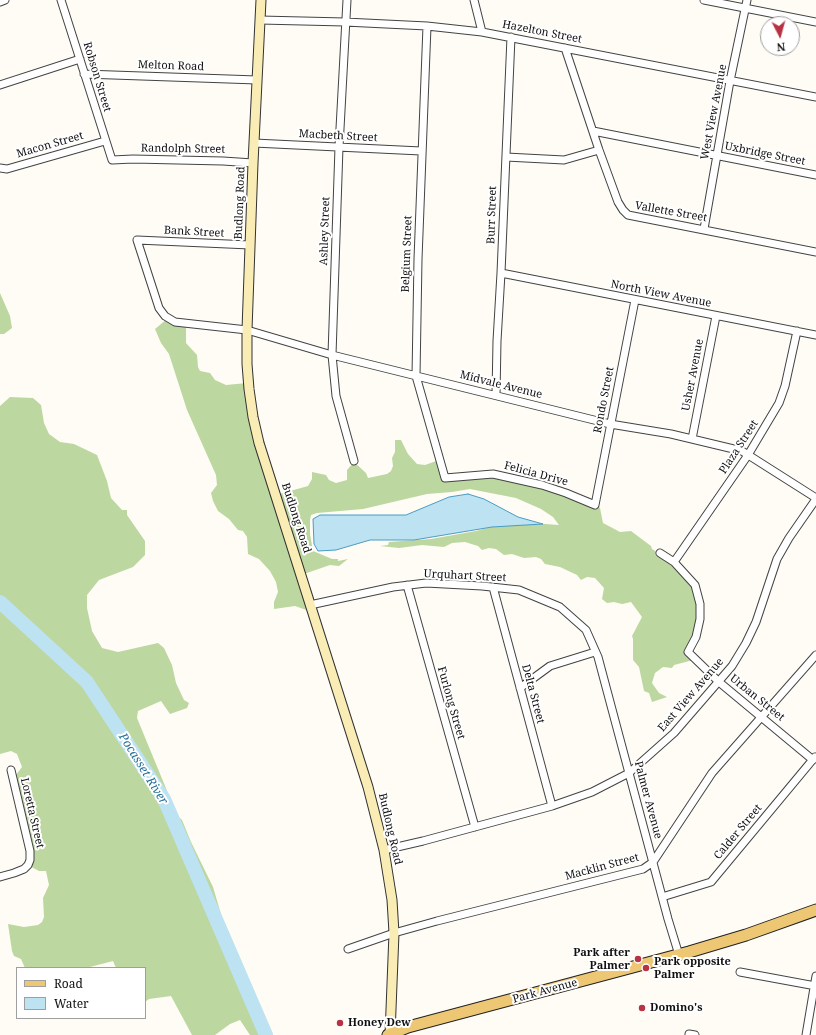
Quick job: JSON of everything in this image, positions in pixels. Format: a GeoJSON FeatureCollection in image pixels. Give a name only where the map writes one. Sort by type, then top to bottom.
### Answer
{"type":"FeatureCollection","features":[{"type":"Feature","properties":{"kind":"main road","name":"Budlong Road"},"geometry":{"type":"LineString","coordinates":[[261,0],[253,163],[247,330],[247,377],[256,431],[368,787],[384,850],[392,900],[394,933],[389,1035]]}},
{"type":"Feature","properties":{"kind":"main road","name":"Park Avenue"},"geometry":{"type":"LineString","coordinates":[[389,1035],[408,1027],[679,955],[738,937],[816,910]]}},
{"type":"Feature","properties":{"kind":"street"},"geometry":{"type":"LineString","coordinates":[[0,2],[5,0]]}},
{"type":"Feature","properties":{"kind":"street","name":"Robson Street"},"geometry":{"type":"LineString","coordinates":[[61,0],[112,160]]}},
{"type":"Feature","properties":{"kind":"street","name":"Ashley Street"},"geometry":{"type":"LineString","coordinates":[[347,0],[339,147],[332,355],[336,396],[354,461]]}},
{"type":"Feature","properties":{"kind":"street"},"geometry":{"type":"LineString","coordinates":[[474,0],[482,32]]}},
{"type":"Feature","properties":{"kind":"street"},"geometry":{"type":"LineString","coordinates":[[704,0],[816,22]]}},
{"type":"Feature","properties":{"kind":"street","name":"West View Avenue"},"geometry":{"type":"LineString","coordinates":[[704,229],[730,81],[748,0]]}},
{"type":"Feature","properties":{"kind":"street","name":"Hazelton Street"},"geometry":{"type":"LineString","coordinates":[[260,20],[427,26],[482,32],[816,97]]}},
{"type":"Feature","properties":{"kind":"street","name":"Belgium Street"},"geometry":{"type":"LineString","coordinates":[[427,26],[421,151],[416,376],[445,478]]}},
{"type":"Feature","properties":{"kind":"street","name":"Burr Street"},"geometry":{"type":"LineString","coordinates":[[496,395],[497,341],[511,37]]}},
{"type":"Feature","properties":{"kind":"street","name":"Vallette Street"},"geometry":{"type":"LineString","coordinates":[[565,48],[618,202],[628,215],[816,252]]}},
{"type":"Feature","properties":{"kind":"street"},"geometry":{"type":"LineString","coordinates":[[0,85],[80,59]]}},
{"type":"Feature","properties":{"kind":"street","name":"Melton Road"},"geometry":{"type":"LineString","coordinates":[[84,74],[257,80]]}},
{"type":"Feature","properties":{"kind":"street","name":"Uxbridge Street"},"geometry":{"type":"LineString","coordinates":[[593,131],[816,175]]}},
{"type":"Feature","properties":{"kind":"street","name":"Macon Street"},"geometry":{"type":"LineString","coordinates":[[0,168],[7,169],[105,141]]}},
{"type":"Feature","properties":{"kind":"street","name":"Macbeth Street"},"geometry":{"type":"LineString","coordinates":[[254,143],[421,151]]}},
{"type":"Feature","properties":{"kind":"street"},"geometry":{"type":"LineString","coordinates":[[506,157],[564,160],[599,150]]}},
{"type":"Feature","properties":{"kind":"street","name":"Randolph Street"},"geometry":{"type":"LineString","coordinates":[[112,160],[216,160],[253,163]]}},
{"type":"Feature","properties":{"kind":"street","name":"Bank Street"},"geometry":{"type":"LineString","coordinates":[[170,320],[159,308],[137,240],[250,245]]}},
{"type":"Feature","properties":{"kind":"street","name":"North View Avenue"},"geometry":{"type":"LineString","coordinates":[[501,273],[816,335]]}},
{"type":"Feature","properties":{"kind":"street","name":"Rondo Street"},"geometry":{"type":"LineString","coordinates":[[595,505],[635,300]]}},
{"type":"Feature","properties":{"kind":"street","name":"Usher Avenue"},"geometry":{"type":"LineString","coordinates":[[692,439],[716,316]]}},
{"type":"Feature","properties":{"kind":"street","name":"Midvale Avenue"},"geometry":{"type":"LineString","coordinates":[[170,320],[184,324],[247,330],[332,355],[610,424],[671,434],[742,452],[816,499]]}},
{"type":"Feature","properties":{"kind":"street","name":"Plaza Street"},"geometry":{"type":"LineString","coordinates":[[674,562],[748,455],[779,403],[785,386],[797,331]]}},
{"type":"Feature","properties":{"kind":"street","name":"Felicia Drive"},"geometry":{"type":"LineString","coordinates":[[445,478],[493,474],[542,485],[595,505]]}},
{"type":"Feature","properties":{"kind":"street","name":"East View Avenue"},"geometry":{"type":"LineString","coordinates":[[384,850],[552,806],[592,792],[629,773],[674,733],[732,666],[746,643],[756,622],[777,559],[789,538],[816,499]]}},
{"type":"Feature","properties":{"kind":"street"},"geometry":{"type":"LineString","coordinates":[[660,553],[674,562]]}},
{"type":"Feature","properties":{"kind":"street","name":"Urban Street"},"geometry":{"type":"LineString","coordinates":[[674,562],[695,585],[700,604],[700,619],[696,637],[688,652],[719,682],[815,758]]}},
{"type":"Feature","properties":{"kind":"street","name":"Urquhart Street"},"geometry":{"type":"LineString","coordinates":[[310,605],[393,587],[426,583],[520,590],[560,607],[586,630],[595,652]]}},
{"type":"Feature","properties":{"kind":"street","name":"Furlong Street"},"geometry":{"type":"LineString","coordinates":[[407,585],[475,827]]}},
{"type":"Feature","properties":{"kind":"street","name":"Delta Street"},"geometry":{"type":"LineString","coordinates":[[493,587],[552,806]]}},
{"type":"Feature","properties":{"kind":"street"},"geometry":{"type":"LineString","coordinates":[[520,688],[550,666],[595,652]]}},
{"type":"Feature","properties":{"kind":"street","name":"Palmer Avenue"},"geometry":{"type":"LineString","coordinates":[[595,652],[598,658],[662,898],[679,955]]}},
{"type":"Feature","properties":{"kind":"street","name":"Macklin Street"},"geometry":{"type":"LineString","coordinates":[[348,949],[394,933],[643,869],[653,862],[712,774],[816,654]]}},
{"type":"Feature","properties":{"kind":"street","name":"Calder Street"},"geometry":{"type":"LineString","coordinates":[[662,898],[711,882],[815,758]]}},
{"type":"Feature","properties":{"kind":"street","name":"Loretta Street"},"geometry":{"type":"LineString","coordinates":[[0,876],[24,869],[30,860],[30,851],[11,770]]}},
{"type":"Feature","properties":{"kind":"street"},"geometry":{"type":"LineString","coordinates":[[740,972],[815,985]]}},
{"type":"Feature","properties":{"kind":"street"},"geometry":{"type":"LineString","coordinates":[[806,1035],[816,976]]}},
{"type":"Feature","properties":{"kind":"green space"},"geometry":{"type":"Polygon","coordinates":[[[0,293],[10,316],[12,328],[4,334],[0,334],[0,293]]]}},
{"type":"Feature","properties":{"kind":"green space"},"geometry":{"type":"Polygon","coordinates":[[[167,319],[186,326],[186,343],[197,355],[198,367],[200,371],[210,373],[215,380],[226,385],[247,383],[276,495],[308,486],[312,479],[312,472],[326,475],[329,480],[336,483],[347,480],[347,470],[354,462],[366,473],[368,478],[387,474],[391,471],[393,466],[392,458],[395,452],[395,440],[401,440],[408,454],[417,464],[425,465],[439,460],[445,477],[496,475],[597,505],[600,508],[603,523],[620,532],[631,531],[651,546],[652,549],[674,563],[694,586],[700,620],[688,652],[693,660],[674,665],[672,668],[663,667],[655,673],[652,683],[659,693],[667,697],[652,702],[649,693],[644,691],[639,667],[633,660],[632,636],[642,617],[631,602],[622,604],[614,602],[607,603],[602,599],[604,588],[595,578],[587,577],[581,580],[577,575],[560,567],[545,564],[541,559],[536,557],[524,558],[512,554],[504,555],[496,549],[489,548],[482,550],[478,546],[465,542],[452,543],[444,547],[422,545],[399,548],[380,546],[388,545],[389,542],[431,539],[476,531],[506,523],[559,525],[553,517],[541,509],[516,498],[470,489],[427,494],[363,509],[317,513],[311,515],[310,534],[313,551],[332,559],[338,559],[338,561],[348,559],[339,566],[330,565],[301,575],[312,612],[295,606],[274,609],[274,602],[278,592],[276,582],[270,571],[259,559],[248,554],[247,537],[243,531],[238,530],[229,519],[218,511],[213,501],[211,493],[217,485],[216,475],[187,410],[169,354],[161,343],[155,329],[167,319]]]}},
{"type":"Feature","properties":{"kind":"green space"},"geometry":{"type":"Polygon","coordinates":[[[10,397],[33,398],[41,405],[44,423],[49,434],[60,442],[74,444],[97,455],[107,481],[111,498],[122,510],[127,510],[127,515],[145,541],[145,555],[133,567],[99,580],[87,595],[87,608],[92,631],[102,648],[118,652],[158,643],[164,648],[172,665],[176,683],[184,700],[189,703],[187,708],[170,714],[161,701],[138,711],[137,718],[177,815],[182,820],[213,887],[228,938],[249,989],[273,1035],[250,1035],[240,1020],[230,1024],[215,1035],[192,1035],[171,996],[149,999],[146,1001],[146,967],[116,967],[113,961],[90,967],[25,967],[21,959],[14,956],[8,924],[24,927],[38,925],[42,922],[44,917],[43,898],[49,885],[46,871],[39,871],[28,865],[30,859],[12,780],[22,767],[17,754],[11,751],[0,754],[0,406],[10,397]]]}},
{"type":"Feature","properties":{"kind":"water"},"geometry":{"type":"Polygon","coordinates":[[[468,494],[484,499],[518,517],[543,524],[492,527],[414,540],[370,540],[336,550],[318,551],[314,544],[313,519],[320,515],[406,515],[449,497],[468,494]]]}},
{"type":"Feature","properties":{"kind":"waterway","name":"Pocasset River"},"geometry":{"type":"LineString","coordinates":[[0,602],[87,682],[164,799],[266,1035]]}},
{"type":"Feature","properties":{"kind":"place","name":"Park after Palmer"},"geometry":{"type":"Point","coordinates":[638,959]}},
{"type":"Feature","properties":{"kind":"place","name":"Park opposite Palmer"},"geometry":{"type":"Point","coordinates":[646,968]}},
{"type":"Feature","properties":{"kind":"place","name":"Domino's"},"geometry":{"type":"Point","coordinates":[642,1008]}},
{"type":"Feature","properties":{"kind":"place","name":"Honey Dew"},"geometry":{"type":"Point","coordinates":[340,1023]}}]}
